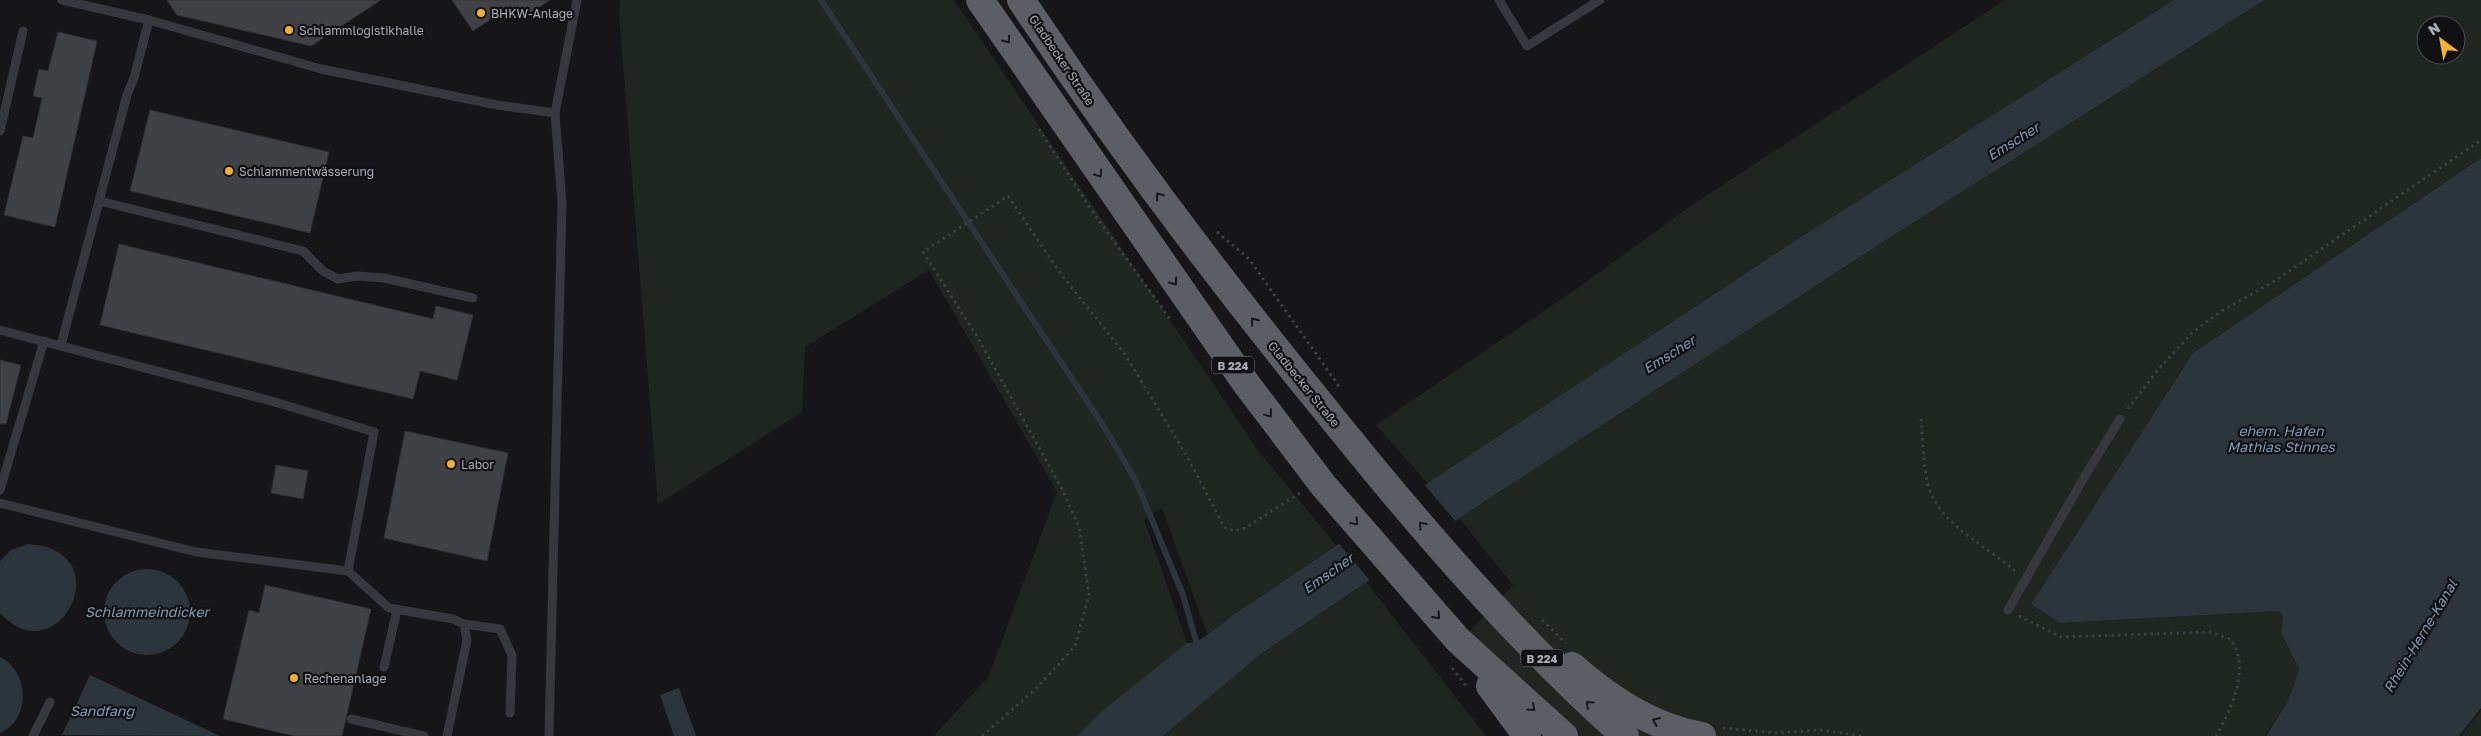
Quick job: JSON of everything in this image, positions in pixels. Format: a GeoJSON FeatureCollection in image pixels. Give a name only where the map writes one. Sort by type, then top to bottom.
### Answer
{"type":"FeatureCollection","features":[{"type":"Feature","properties":{"kind":"highway","name":"B 224"},"geometry":{"type":"LineString","coordinates":[[980,0],[1218,343],[1311,489],[1416,592],[1452,651],[1564,736]]}},
{"type":"Feature","properties":{"kind":"highway","name":"Gladbecker Straße"},"geometry":{"type":"LineString","coordinates":[[1021,0],[1109,128],[1188,235],[1361,454],[1459,568],[1573,690],[1625,736]]}},
{"type":"Feature","properties":{"kind":"highway"},"geometry":{"type":"LineString","coordinates":[[1459,568],[1578,671],[1617,701],[1657,722],[1712,732]]}},
{"type":"Feature","properties":{"kind":"highway"},"geometry":{"type":"LineString","coordinates":[[1452,651],[1527,736]]}},
{"type":"Feature","properties":{"kind":"lane"},"geometry":{"type":"LineString","coordinates":[[62,0],[150,20],[321,69],[497,105],[555,113]]}},
{"type":"Feature","properties":{"kind":"lane"},"geometry":{"type":"LineString","coordinates":[[549,736],[562,203],[555,113],[576,0]]}},
{"type":"Feature","properties":{"kind":"lane"},"geometry":{"type":"LineString","coordinates":[[1499,0],[1528,46],[1600,0]]}},
{"type":"Feature","properties":{"kind":"lane"},"geometry":{"type":"LineString","coordinates":[[61,345],[150,20]]}},
{"type":"Feature","properties":{"kind":"lane"},"geometry":{"type":"LineString","coordinates":[[0,131],[23,31]]}},
{"type":"Feature","properties":{"kind":"lane"},"geometry":{"type":"LineString","coordinates":[[99,201],[303,251],[323,271],[338,279],[357,276],[384,278],[473,298]]}},
{"type":"Feature","properties":{"kind":"lane"},"geometry":{"type":"LineString","coordinates":[[0,330],[276,402],[374,432],[348,571]]}},
{"type":"Feature","properties":{"kind":"lane"},"geometry":{"type":"LineString","coordinates":[[0,490],[44,341]]}},
{"type":"Feature","properties":{"kind":"lane"},"geometry":{"type":"LineString","coordinates":[[2008,610],[2120,420]]}},
{"type":"Feature","properties":{"kind":"lane"},"geometry":{"type":"LineString","coordinates":[[0,503],[196,552],[348,571],[389,608],[453,619],[464,624],[500,630],[512,655],[510,713]]}},
{"type":"Feature","properties":{"kind":"lane"},"geometry":{"type":"LineString","coordinates":[[384,667],[397,610]]}},
{"type":"Feature","properties":{"kind":"lane"},"geometry":{"type":"LineString","coordinates":[[447,736],[467,640],[464,624]]}},
{"type":"Feature","properties":{"kind":"lane"},"geometry":{"type":"LineString","coordinates":[[33,736],[50,702]]}},
{"type":"Feature","properties":{"kind":"lane"},"geometry":{"type":"LineString","coordinates":[[351,719],[424,736]]}},
{"type":"Feature","properties":{"kind":"path"},"geometry":{"type":"LineString","coordinates":[[2120,420],[2157,371],[2192,333],[2220,312],[2273,282],[2481,140]]}},
{"type":"Feature","properties":{"kind":"path"},"geometry":{"type":"LineString","coordinates":[[982,736],[1036,689],[1075,646],[1089,595],[1079,527],[1062,489],[978,338],[923,252],[1008,196],[1063,277],[1124,353],[1187,456],[1224,527],[1234,530],[1245,528],[1311,489]]}},
{"type":"Feature","properties":{"kind":"path"},"geometry":{"type":"LineString","coordinates":[[1214,228],[1250,259],[1343,393]]}},
{"type":"Feature","properties":{"kind":"path"},"geometry":{"type":"LineString","coordinates":[[1921,419],[1928,485],[1934,501],[1949,520],[2007,564],[2024,580]]}},
{"type":"Feature","properties":{"kind":"path"},"geometry":{"type":"LineString","coordinates":[[2008,610],[2061,637],[2210,632],[2230,639],[2239,658],[2239,676],[2233,698],[2216,736]]}},
{"type":"Feature","properties":{"kind":"path"},"geometry":{"type":"LineString","coordinates":[[1539,618],[1569,646]]}},
{"type":"Feature","properties":{"kind":"path"},"geometry":{"type":"LineString","coordinates":[[1452,651],[1471,692]]}},
{"type":"Feature","properties":{"kind":"path"},"geometry":{"type":"LineString","coordinates":[[1712,732],[1777,733],[1820,730],[1864,736]]}},
{"type":"Feature","properties":{"kind":"shaded area"},"geometry":{"type":"Polygon","coordinates":[[[620,0],[954,0],[1257,449],[1336,545],[1207,634],[1162,508],[1144,519],[1187,643],[1102,711],[1077,736],[934,736],[989,676],[1057,492],[929,270],[805,347],[802,412],[658,504],[619,13],[620,0]]]}},
{"type":"Feature","properties":{"kind":"shaded area"},"geometry":{"type":"Polygon","coordinates":[[[2005,0],[2481,0],[2481,158],[2193,353],[2031,604],[2060,623],[2279,611],[2283,616],[2281,632],[2299,669],[2288,701],[2265,736],[1545,736],[1464,637],[1513,585],[1467,528],[1376,425],[1579,287],[1692,205],[2005,0]]]}},
{"type":"Feature","properties":{"kind":"shaded area"},"geometry":{"type":"Polygon","coordinates":[[[1366,582],[1486,736],[1163,736],[1261,654],[1366,582]]]}},
{"type":"Feature","properties":{"kind":"shaded area"},"geometry":{"type":"Polygon","coordinates":[[[2481,710],[2481,736],[2461,736],[2481,710]]]}},
{"type":"Feature","properties":{"kind":"water","name":"Emscher"},"geometry":{"type":"Polygon","coordinates":[[[2174,0],[2264,0],[1892,236],[1479,505],[1261,654],[1163,736],[1077,736],[1102,711],[1187,643],[1197,642],[1235,614],[1455,465],[1795,241],[2174,0]]]}},
{"type":"Feature","properties":{"kind":"water","name":"ehem. Hafen Mathias Stinnes"},"geometry":{"type":"Polygon","coordinates":[[[2481,158],[2481,708],[2459,736],[2266,736],[2288,701],[2299,669],[2281,632],[2283,616],[2279,611],[2060,623],[2031,604],[2193,353],[2481,158]]]}},
{"type":"Feature","properties":{"kind":"water","name":"Schlammeindicker"},"geometry":{"type":"Polygon","coordinates":[[[28,544],[56,551],[72,566],[76,585],[71,605],[59,621],[42,630],[22,629],[0,613],[0,561],[11,550],[28,544]]]}},
{"type":"Feature","properties":{"kind":"water","name":"Schlammeindicker"},"geometry":{"type":"Polygon","coordinates":[[[147,569],[171,576],[183,588],[190,612],[183,636],[171,648],[147,655],[123,648],[111,636],[104,612],[111,588],[123,576],[147,569]]]}},
{"type":"Feature","properties":{"kind":"water"},"geometry":{"type":"Polygon","coordinates":[[[0,657],[10,664],[17,673],[23,695],[18,717],[0,733],[0,657]]]}},
{"type":"Feature","properties":{"kind":"water","name":"Sandfang"},"geometry":{"type":"Polygon","coordinates":[[[90,675],[220,736],[62,735],[90,675]]]}},
{"type":"Feature","properties":{"kind":"water"},"geometry":{"type":"Polygon","coordinates":[[[679,688],[696,736],[674,736],[660,695],[679,688]]]}},
{"type":"Feature","properties":{"kind":"pier"},"geometry":{"type":"Polygon","coordinates":[[[1423,483],[1457,523],[1371,582],[1337,541],[1423,483]]]}},
{"type":"Feature","properties":{"kind":"building","name":"Schlammlogistikhalle"},"geometry":{"type":"Polygon","coordinates":[[[167,0],[381,0],[311,46],[177,15],[167,0]]]}},
{"type":"Feature","properties":{"kind":"building","name":"BHKW-Anlage"},"geometry":{"type":"Polygon","coordinates":[[[452,0],[550,0],[519,20],[511,6],[473,31],[452,0]]]}},
{"type":"Feature","properties":{"kind":"building"},"geometry":{"type":"Polygon","coordinates":[[[58,32],[97,41],[55,227],[4,215],[23,136],[33,138],[42,98],[33,96],[39,69],[48,71],[58,32]]]}},
{"type":"Feature","properties":{"kind":"building","name":"Schlammentwässerung"},"geometry":{"type":"Polygon","coordinates":[[[150,110],[329,152],[310,233],[130,191],[150,110]]]}},
{"type":"Feature","properties":{"kind":"building"},"geometry":{"type":"Polygon","coordinates":[[[119,244],[433,319],[436,306],[473,315],[457,380],[420,371],[413,399],[100,325],[119,244]]]}},
{"type":"Feature","properties":{"kind":"building"},"geometry":{"type":"Polygon","coordinates":[[[0,360],[21,365],[6,424],[0,424],[0,360]]]}},
{"type":"Feature","properties":{"kind":"building"},"geometry":{"type":"Polygon","coordinates":[[[405,431],[508,453],[487,561],[384,538],[405,431]]]}},
{"type":"Feature","properties":{"kind":"building"},"geometry":{"type":"Polygon","coordinates":[[[276,465],[308,471],[303,499],[271,493],[276,465]]]}},
{"type":"Feature","properties":{"kind":"building","name":"Rechenanlage"},"geometry":{"type":"Polygon","coordinates":[[[265,585],[371,609],[342,736],[294,736],[223,719],[249,610],[259,613],[265,585]]]}},
{"type":"Feature","properties":{"kind":"waterway"},"geometry":{"type":"LineString","coordinates":[[821,0],[1106,430],[1136,481],[1183,595],[1198,648]]}},
{"type":"Feature","properties":{"kind":"place","name":"BHKW-Anlage"},"geometry":{"type":"Point","coordinates":[481,13]}},
{"type":"Feature","properties":{"kind":"place","name":"Schlammlogistikhalle"},"geometry":{"type":"Point","coordinates":[289,30]}},
{"type":"Feature","properties":{"kind":"place","name":"Schlammentwässerung"},"geometry":{"type":"Point","coordinates":[229,171]}},
{"type":"Feature","properties":{"kind":"place","name":"Labor"},"geometry":{"type":"Point","coordinates":[451,464]}},
{"type":"Feature","properties":{"kind":"place","name":"Rechenanlage"},"geometry":{"type":"Point","coordinates":[294,678]}},
{"type":"Feature","properties":{"kind":"water label","name":"Rhein-Herne-Kanal"},"geometry":{"type":"Point","coordinates":[2420,636]}}]}
